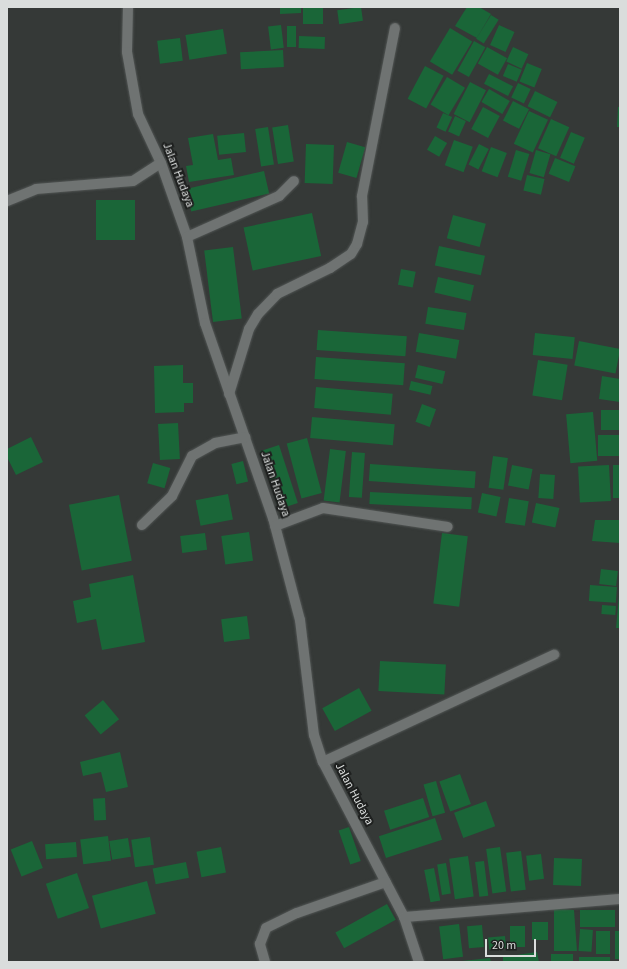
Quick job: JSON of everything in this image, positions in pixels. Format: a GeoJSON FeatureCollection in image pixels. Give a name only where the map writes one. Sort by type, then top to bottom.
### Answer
{"type":"FeatureCollection","features":[{"type":"Feature","properties":{"kind":"street","name":"Jalan Hudaya"},"geometry":{"type":"LineString","coordinates":[[128,7],[127,52],[131,85],[138,114],[161,163],[187,237],[205,323],[275,526],[300,620],[314,735],[322,762],[404,917],[419,962]]}},
{"type":"Feature","properties":{"kind":"street"},"geometry":{"type":"LineString","coordinates":[[229,394],[249,329],[258,314],[277,294],[330,268],[351,254],[357,244],[363,222],[362,196],[395,28]]}},
{"type":"Feature","properties":{"kind":"street"},"geometry":{"type":"LineString","coordinates":[[7,201],[36,189],[133,181],[161,163]]}},
{"type":"Feature","properties":{"kind":"street"},"geometry":{"type":"LineString","coordinates":[[187,237],[279,196],[294,181]]}},
{"type":"Feature","properties":{"kind":"street"},"geometry":{"type":"LineString","coordinates":[[142,525],[172,496],[192,456],[215,443],[245,437]]}},
{"type":"Feature","properties":{"kind":"street"},"geometry":{"type":"LineString","coordinates":[[275,526],[323,508],[448,527]]}},
{"type":"Feature","properties":{"kind":"street"},"geometry":{"type":"LineString","coordinates":[[322,762],[554,656]]}},
{"type":"Feature","properties":{"kind":"street"},"geometry":{"type":"LineString","coordinates":[[265,962],[260,944],[266,928],[297,913],[386,882]]}},
{"type":"Feature","properties":{"kind":"street"},"geometry":{"type":"LineString","coordinates":[[404,917],[620,899]]}},
{"type":"Feature","properties":{"kind":"building"},"geometry":{"type":"Polygon","coordinates":[[[280,7],[301,7],[301,13],[280,14],[280,7]]]}},
{"type":"Feature","properties":{"kind":"building"},"geometry":{"type":"Polygon","coordinates":[[[361,7],[363,21],[339,24],[337,10],[361,7]]]}},
{"type":"Feature","properties":{"kind":"building"},"geometry":{"type":"Polygon","coordinates":[[[467,7],[479,7],[491,14],[477,38],[455,26],[467,7]]]}},
{"type":"Feature","properties":{"kind":"building"},"geometry":{"type":"Polygon","coordinates":[[[303,8],[323,8],[323,24],[303,24],[303,8]]]}},
{"type":"Feature","properties":{"kind":"building"},"geometry":{"type":"Polygon","coordinates":[[[491,15],[499,20],[484,44],[476,39],[491,15]]]}},
{"type":"Feature","properties":{"kind":"building"},"geometry":{"type":"Polygon","coordinates":[[[281,25],[284,48],[271,49],[268,27],[281,25]]]}},
{"type":"Feature","properties":{"kind":"building"},"geometry":{"type":"Polygon","coordinates":[[[499,25],[515,32],[506,52],[490,45],[499,25]]]}},
{"type":"Feature","properties":{"kind":"building"},"geometry":{"type":"Polygon","coordinates":[[[287,26],[296,26],[296,47],[287,47],[287,26]]]}},
{"type":"Feature","properties":{"kind":"building"},"geometry":{"type":"Polygon","coordinates":[[[450,28],[472,41],[452,75],[430,61],[450,28]]]}},
{"type":"Feature","properties":{"kind":"building"},"geometry":{"type":"Polygon","coordinates":[[[223,29],[227,54],[189,60],[185,35],[223,29]]]}},
{"type":"Feature","properties":{"kind":"building"},"geometry":{"type":"Polygon","coordinates":[[[299,36],[325,37],[325,49],[299,48],[299,36]]]}},
{"type":"Feature","properties":{"kind":"building"},"geometry":{"type":"Polygon","coordinates":[[[180,38],[183,61],[160,64],[157,41],[180,38]]]}},
{"type":"Feature","properties":{"kind":"building"},"geometry":{"type":"Polygon","coordinates":[[[474,41],[485,47],[469,77],[458,71],[474,41]]]}},
{"type":"Feature","properties":{"kind":"building"},"geometry":{"type":"Polygon","coordinates":[[[487,47],[507,58],[498,75],[478,64],[487,47]]]}},
{"type":"Feature","properties":{"kind":"building"},"geometry":{"type":"Polygon","coordinates":[[[513,47],[528,54],[522,69],[506,62],[513,47]]]}},
{"type":"Feature","properties":{"kind":"building"},"geometry":{"type":"Polygon","coordinates":[[[283,50],[284,67],[241,69],[240,52],[283,50]]]}},
{"type":"Feature","properties":{"kind":"building"},"geometry":{"type":"Polygon","coordinates":[[[527,63],[542,69],[534,88],[520,82],[527,63]]]}},
{"type":"Feature","properties":{"kind":"building"},"geometry":{"type":"Polygon","coordinates":[[[508,64],[522,70],[517,82],[503,76],[508,64]]]}},
{"type":"Feature","properties":{"kind":"building"},"geometry":{"type":"Polygon","coordinates":[[[425,66],[444,76],[426,109],[408,99],[425,66]]]}},
{"type":"Feature","properties":{"kind":"building"},"geometry":{"type":"Polygon","coordinates":[[[489,74],[513,86],[508,96],[484,84],[489,74]]]}},
{"type":"Feature","properties":{"kind":"building"},"geometry":{"type":"Polygon","coordinates":[[[447,77],[465,88],[449,115],[431,104],[447,77]]]}},
{"type":"Feature","properties":{"kind":"building"},"geometry":{"type":"Polygon","coordinates":[[[470,82],[486,90],[470,122],[454,114],[470,82]]]}},
{"type":"Feature","properties":{"kind":"building"},"geometry":{"type":"Polygon","coordinates":[[[518,83],[531,89],[524,103],[511,98],[518,83]]]}},
{"type":"Feature","properties":{"kind":"building"},"geometry":{"type":"Polygon","coordinates":[[[489,89],[510,101],[502,114],[482,102],[489,89]]]}},
{"type":"Feature","properties":{"kind":"building"},"geometry":{"type":"Polygon","coordinates":[[[535,91],[557,102],[550,117],[528,106],[535,91]]]}},
{"type":"Feature","properties":{"kind":"building"},"geometry":{"type":"Polygon","coordinates":[[[513,101],[529,109],[519,129],[503,121],[513,101]]]}},
{"type":"Feature","properties":{"kind":"building"},"geometry":{"type":"Polygon","coordinates":[[[483,107],[500,116],[488,138],[471,129],[483,107]]]}},
{"type":"Feature","properties":{"kind":"building"},"geometry":{"type":"Polygon","coordinates":[[[618,107],[620,107],[620,127],[617,127],[618,107]]]}},
{"type":"Feature","properties":{"kind":"building"},"geometry":{"type":"Polygon","coordinates":[[[529,111],[548,120],[533,153],[514,144],[529,111]]]}},
{"type":"Feature","properties":{"kind":"building"},"geometry":{"type":"Polygon","coordinates":[[[443,113],[452,117],[446,132],[436,128],[443,113]]]}},
{"type":"Feature","properties":{"kind":"building"},"geometry":{"type":"Polygon","coordinates":[[[455,116],[466,121],[459,136],[448,132],[455,116]]]}},
{"type":"Feature","properties":{"kind":"building"},"geometry":{"type":"Polygon","coordinates":[[[551,119],[569,127],[556,156],[538,148],[551,119]]]}},
{"type":"Feature","properties":{"kind":"building"},"geometry":{"type":"Polygon","coordinates":[[[288,125],[294,162],[278,164],[272,128],[288,125]]]}},
{"type":"Feature","properties":{"kind":"building"},"geometry":{"type":"Polygon","coordinates":[[[268,127],[274,165],[261,167],[255,129],[268,127]]]}},
{"type":"Feature","properties":{"kind":"building"},"geometry":{"type":"Polygon","coordinates":[[[571,132],[585,138],[574,164],[560,158],[571,132]]]}},
{"type":"Feature","properties":{"kind":"building"},"geometry":{"type":"Polygon","coordinates":[[[244,133],[246,152],[219,155],[217,136],[244,133]]]}},
{"type":"Feature","properties":{"kind":"building"},"geometry":{"type":"Polygon","coordinates":[[[213,134],[218,160],[231,158],[234,175],[189,182],[186,166],[193,165],[188,138],[213,134]]]}},
{"type":"Feature","properties":{"kind":"building"},"geometry":{"type":"Polygon","coordinates":[[[435,136],[447,143],[439,157],[427,150],[435,136]]]}},
{"type":"Feature","properties":{"kind":"building"},"geometry":{"type":"Polygon","coordinates":[[[454,140],[473,147],[464,172],[445,165],[454,140]]]}},
{"type":"Feature","properties":{"kind":"building"},"geometry":{"type":"Polygon","coordinates":[[[347,142],[365,147],[356,178],[338,173],[347,142]]]}},
{"type":"Feature","properties":{"kind":"building"},"geometry":{"type":"Polygon","coordinates":[[[306,144],[334,145],[333,184],[305,183],[306,144]]]}},
{"type":"Feature","properties":{"kind":"building"},"geometry":{"type":"Polygon","coordinates":[[[479,144],[489,149],[478,169],[469,164],[479,144]]]}},
{"type":"Feature","properties":{"kind":"building"},"geometry":{"type":"Polygon","coordinates":[[[491,147],[507,153],[498,177],[482,171],[491,147]]]}},
{"type":"Feature","properties":{"kind":"building"},"geometry":{"type":"Polygon","coordinates":[[[516,150],[529,154],[521,181],[508,177],[516,150]]]}},
{"type":"Feature","properties":{"kind":"building"},"geometry":{"type":"Polygon","coordinates":[[[536,150],[550,154],[544,177],[529,173],[536,150]]]}},
{"type":"Feature","properties":{"kind":"building"},"geometry":{"type":"Polygon","coordinates":[[[555,158],[575,166],[569,182],[549,174],[555,158]]]}},
{"type":"Feature","properties":{"kind":"building"},"geometry":{"type":"Polygon","coordinates":[[[264,171],[269,193],[191,211],[186,189],[264,171]]]}},
{"type":"Feature","properties":{"kind":"building"},"geometry":{"type":"Polygon","coordinates":[[[527,175],[545,179],[541,195],[523,191],[527,175]]]}},
{"type":"Feature","properties":{"kind":"building"},"geometry":{"type":"Polygon","coordinates":[[[96,200],[135,200],[135,240],[96,240],[96,200]]]}},
{"type":"Feature","properties":{"kind":"building"},"geometry":{"type":"Polygon","coordinates":[[[312,213],[321,256],[253,271],[244,228],[312,213]]]}},
{"type":"Feature","properties":{"kind":"building"},"geometry":{"type":"Polygon","coordinates":[[[453,215],[486,224],[480,247],[447,238],[453,215]]]}},
{"type":"Feature","properties":{"kind":"building"},"geometry":{"type":"Polygon","coordinates":[[[439,246],[485,256],[481,275],[435,266],[439,246]]]}},
{"type":"Feature","properties":{"kind":"building"},"geometry":{"type":"Polygon","coordinates":[[[233,247],[242,318],[213,322],[204,251],[233,247]]]}},
{"type":"Feature","properties":{"kind":"building"},"geometry":{"type":"Polygon","coordinates":[[[401,269],[416,272],[413,288],[398,285],[401,269]]]}},
{"type":"Feature","properties":{"kind":"building"},"geometry":{"type":"Polygon","coordinates":[[[438,277],[474,285],[470,301],[434,293],[438,277]]]}},
{"type":"Feature","properties":{"kind":"building"},"geometry":{"type":"Polygon","coordinates":[[[428,307],[467,313],[464,330],[425,324],[428,307]]]}},
{"type":"Feature","properties":{"kind":"building"},"geometry":{"type":"Polygon","coordinates":[[[318,330],[407,336],[405,356],[317,350],[318,330]]]}},
{"type":"Feature","properties":{"kind":"building"},"geometry":{"type":"Polygon","coordinates":[[[419,333],[459,340],[456,359],[416,352],[419,333]]]}},
{"type":"Feature","properties":{"kind":"building"},"geometry":{"type":"Polygon","coordinates":[[[535,333],[575,337],[572,359],[533,355],[535,333]]]}},
{"type":"Feature","properties":{"kind":"building"},"geometry":{"type":"Polygon","coordinates":[[[579,341],[620,349],[615,374],[574,366],[579,341]]]}},
{"type":"Feature","properties":{"kind":"building"},"geometry":{"type":"Polygon","coordinates":[[[316,357],[405,363],[403,385],[314,379],[316,357]]]}},
{"type":"Feature","properties":{"kind":"building"},"geometry":{"type":"Polygon","coordinates":[[[538,360],[568,365],[562,400],[532,396],[538,360]]]}},
{"type":"Feature","properties":{"kind":"building"},"geometry":{"type":"Polygon","coordinates":[[[183,365],[183,383],[193,383],[193,403],[184,403],[184,412],[155,413],[154,366],[183,365]]]}},
{"type":"Feature","properties":{"kind":"building"},"geometry":{"type":"Polygon","coordinates":[[[418,365],[445,371],[442,384],[415,378],[418,365]]]}},
{"type":"Feature","properties":{"kind":"building"},"geometry":{"type":"Polygon","coordinates":[[[602,376],[620,379],[620,402],[599,399],[602,376]]]}},
{"type":"Feature","properties":{"kind":"building"},"geometry":{"type":"Polygon","coordinates":[[[411,381],[432,386],[430,395],[409,390],[411,381]]]}},
{"type":"Feature","properties":{"kind":"building"},"geometry":{"type":"Polygon","coordinates":[[[316,387],[393,394],[391,415],[314,408],[316,387]]]}},
{"type":"Feature","properties":{"kind":"building"},"geometry":{"type":"Polygon","coordinates":[[[422,404],[436,409],[430,427],[416,422],[422,404]]]}},
{"type":"Feature","properties":{"kind":"building"},"geometry":{"type":"Polygon","coordinates":[[[601,410],[620,410],[620,430],[601,430],[601,410]]]}},
{"type":"Feature","properties":{"kind":"building"},"geometry":{"type":"Polygon","coordinates":[[[593,412],[597,461],[570,463],[566,414],[593,412]]]}},
{"type":"Feature","properties":{"kind":"building"},"geometry":{"type":"Polygon","coordinates":[[[312,417],[395,424],[393,445],[310,438],[312,417]]]}},
{"type":"Feature","properties":{"kind":"building"},"geometry":{"type":"Polygon","coordinates":[[[178,423],[180,459],[160,460],[158,424],[178,423]]]}},
{"type":"Feature","properties":{"kind":"building"},"geometry":{"type":"Polygon","coordinates":[[[598,435],[620,435],[620,456],[598,456],[598,435]]]}},
{"type":"Feature","properties":{"kind":"building"},"geometry":{"type":"Polygon","coordinates":[[[31,437],[43,462],[16,475],[7,457],[7,449],[31,437]]]}},
{"type":"Feature","properties":{"kind":"building"},"geometry":{"type":"Polygon","coordinates":[[[307,438],[322,493],[301,498],[287,443],[307,438]]]}},
{"type":"Feature","properties":{"kind":"building"},"geometry":{"type":"Polygon","coordinates":[[[279,445],[298,503],[279,509],[260,451],[279,445]]]}},
{"type":"Feature","properties":{"kind":"building"},"geometry":{"type":"Polygon","coordinates":[[[330,449],[346,451],[340,503],[324,501],[330,449]]]}},
{"type":"Feature","properties":{"kind":"building"},"geometry":{"type":"Polygon","coordinates":[[[352,452],[365,453],[362,498],[349,497],[352,452]]]}},
{"type":"Feature","properties":{"kind":"building"},"geometry":{"type":"Polygon","coordinates":[[[493,456],[508,458],[503,490],[489,488],[493,456]]]}},
{"type":"Feature","properties":{"kind":"building"},"geometry":{"type":"Polygon","coordinates":[[[243,461],[248,481],[236,484],[231,464],[243,461]]]}},
{"type":"Feature","properties":{"kind":"building"},"geometry":{"type":"Polygon","coordinates":[[[153,463],[170,468],[165,488],[147,483],[153,463]]]}},
{"type":"Feature","properties":{"kind":"building"},"geometry":{"type":"Polygon","coordinates":[[[370,464],[476,471],[475,488],[369,481],[370,464]]]}},
{"type":"Feature","properties":{"kind":"building"},"geometry":{"type":"Polygon","coordinates":[[[512,465],[533,469],[529,490],[508,486],[512,465]]]}},
{"type":"Feature","properties":{"kind":"building"},"geometry":{"type":"Polygon","coordinates":[[[609,465],[611,501],[580,503],[578,467],[609,465]]]}},
{"type":"Feature","properties":{"kind":"building"},"geometry":{"type":"Polygon","coordinates":[[[613,465],[620,465],[620,498],[613,498],[613,465]]]}},
{"type":"Feature","properties":{"kind":"building"},"geometry":{"type":"Polygon","coordinates":[[[540,474],[555,475],[553,499],[538,498],[540,474]]]}},
{"type":"Feature","properties":{"kind":"building"},"geometry":{"type":"Polygon","coordinates":[[[370,492],[472,497],[471,509],[369,504],[370,492]]]}},
{"type":"Feature","properties":{"kind":"building"},"geometry":{"type":"Polygon","coordinates":[[[482,493],[501,497],[496,517],[478,513],[482,493]]]}},
{"type":"Feature","properties":{"kind":"building"},"geometry":{"type":"Polygon","coordinates":[[[228,494],[233,520],[201,526],[196,500],[228,494]]]}},
{"type":"Feature","properties":{"kind":"building"},"geometry":{"type":"Polygon","coordinates":[[[119,495],[132,561],[82,571],[69,505],[119,495]]]}},
{"type":"Feature","properties":{"kind":"building"},"geometry":{"type":"Polygon","coordinates":[[[509,498],[529,501],[525,526],[505,523],[509,498]]]}},
{"type":"Feature","properties":{"kind":"building"},"geometry":{"type":"Polygon","coordinates":[[[536,503],[559,508],[555,528],[532,523],[536,503]]]}},
{"type":"Feature","properties":{"kind":"building"},"geometry":{"type":"Polygon","coordinates":[[[595,520],[620,520],[620,543],[592,541],[595,520]]]}},
{"type":"Feature","properties":{"kind":"building"},"geometry":{"type":"Polygon","coordinates":[[[249,532],[253,561],[225,565],[221,536],[249,532]]]}},
{"type":"Feature","properties":{"kind":"building"},"geometry":{"type":"Polygon","coordinates":[[[205,533],[207,550],[182,553],[180,536],[205,533]]]}},
{"type":"Feature","properties":{"kind":"building"},"geometry":{"type":"Polygon","coordinates":[[[442,533],[468,536],[459,607],[433,603],[442,533]]]}},
{"type":"Feature","properties":{"kind":"building"},"geometry":{"type":"Polygon","coordinates":[[[601,569],[618,571],[616,586],[599,584],[601,569]]]}},
{"type":"Feature","properties":{"kind":"building"},"geometry":{"type":"Polygon","coordinates":[[[133,575],[145,642],[102,650],[96,619],[77,623],[73,601],[91,597],[89,584],[133,575]]]}},
{"type":"Feature","properties":{"kind":"building"},"geometry":{"type":"Polygon","coordinates":[[[590,585],[617,587],[616,603],[589,601],[590,585]]]}},
{"type":"Feature","properties":{"kind":"building"},"geometry":{"type":"Polygon","coordinates":[[[619,596],[620,628],[616,628],[619,596]]]}},
{"type":"Feature","properties":{"kind":"building"},"geometry":{"type":"Polygon","coordinates":[[[602,605],[616,606],[615,615],[601,614],[602,605]]]}},
{"type":"Feature","properties":{"kind":"building"},"geometry":{"type":"Polygon","coordinates":[[[247,616],[250,639],[224,642],[221,619],[247,616]]]}},
{"type":"Feature","properties":{"kind":"building"},"geometry":{"type":"Polygon","coordinates":[[[380,661],[446,664],[444,694],[378,691],[380,661]]]}},
{"type":"Feature","properties":{"kind":"building"},"geometry":{"type":"Polygon","coordinates":[[[359,688],[372,711],[335,731],[322,708],[359,688]]]}},
{"type":"Feature","properties":{"kind":"building"},"geometry":{"type":"Polygon","coordinates":[[[103,700],[119,719],[101,735],[85,715],[103,700]]]}},
{"type":"Feature","properties":{"kind":"building"},"geometry":{"type":"Polygon","coordinates":[[[120,752],[128,787],[106,792],[101,772],[83,776],[80,762],[120,752]]]}},
{"type":"Feature","properties":{"kind":"building"},"geometry":{"type":"Polygon","coordinates":[[[460,774],[471,804],[450,812],[439,782],[460,774]]]}},
{"type":"Feature","properties":{"kind":"building"},"geometry":{"type":"Polygon","coordinates":[[[436,781],[445,813],[433,816],[424,785],[436,781]]]}},
{"type":"Feature","properties":{"kind":"building"},"geometry":{"type":"Polygon","coordinates":[[[105,798],[106,820],[94,821],[93,799],[105,798]]]}},
{"type":"Feature","properties":{"kind":"building"},"geometry":{"type":"Polygon","coordinates":[[[423,798],[429,817],[390,830],[384,811],[423,798]]]}},
{"type":"Feature","properties":{"kind":"building"},"geometry":{"type":"Polygon","coordinates":[[[486,801],[495,826],[463,838],[454,813],[486,801]]]}},
{"type":"Feature","properties":{"kind":"building"},"geometry":{"type":"Polygon","coordinates":[[[435,818],[442,840],[386,858],[379,836],[435,818]]]}},
{"type":"Feature","properties":{"kind":"building"},"geometry":{"type":"Polygon","coordinates":[[[349,827],[361,861],[350,865],[339,831],[349,827]]]}},
{"type":"Feature","properties":{"kind":"building"},"geometry":{"type":"Polygon","coordinates":[[[108,836],[111,861],[83,864],[80,839],[108,836]]]}},
{"type":"Feature","properties":{"kind":"building"},"geometry":{"type":"Polygon","coordinates":[[[150,837],[154,865],[135,867],[131,840],[150,837]]]}},
{"type":"Feature","properties":{"kind":"building"},"geometry":{"type":"Polygon","coordinates":[[[128,838],[131,857],[112,860],[109,841],[128,838]]]}},
{"type":"Feature","properties":{"kind":"building"},"geometry":{"type":"Polygon","coordinates":[[[32,841],[43,868],[22,877],[11,850],[32,841]]]}},
{"type":"Feature","properties":{"kind":"building"},"geometry":{"type":"Polygon","coordinates":[[[76,842],[77,857],[46,859],[45,844],[76,842]]]}},
{"type":"Feature","properties":{"kind":"building"},"geometry":{"type":"Polygon","coordinates":[[[221,847],[226,873],[201,877],[196,852],[221,847]]]}},
{"type":"Feature","properties":{"kind":"building"},"geometry":{"type":"Polygon","coordinates":[[[500,847],[506,892],[492,894],[486,849],[500,847]]]}},
{"type":"Feature","properties":{"kind":"building"},"geometry":{"type":"Polygon","coordinates":[[[521,851],[526,890],[511,892],[506,853],[521,851]]]}},
{"type":"Feature","properties":{"kind":"building"},"geometry":{"type":"Polygon","coordinates":[[[541,854],[544,879],[529,881],[526,856],[541,854]]]}},
{"type":"Feature","properties":{"kind":"building"},"geometry":{"type":"Polygon","coordinates":[[[468,856],[474,897],[455,899],[449,859],[468,856]]]}},
{"type":"Feature","properties":{"kind":"building"},"geometry":{"type":"Polygon","coordinates":[[[554,858],[582,859],[581,886],[553,885],[554,858]]]}},
{"type":"Feature","properties":{"kind":"building"},"geometry":{"type":"Polygon","coordinates":[[[484,861],[488,896],[479,897],[475,862],[484,861]]]}},
{"type":"Feature","properties":{"kind":"building"},"geometry":{"type":"Polygon","coordinates":[[[186,862],[189,878],[156,884],[153,868],[186,862]]]}},
{"type":"Feature","properties":{"kind":"building"},"geometry":{"type":"Polygon","coordinates":[[[446,863],[451,894],[442,895],[437,864],[446,863]]]}},
{"type":"Feature","properties":{"kind":"building"},"geometry":{"type":"Polygon","coordinates":[[[434,868],[440,900],[430,902],[424,870],[434,868]]]}},
{"type":"Feature","properties":{"kind":"building"},"geometry":{"type":"Polygon","coordinates":[[[77,873],[89,908],[58,919],[46,884],[77,873]]]}},
{"type":"Feature","properties":{"kind":"building"},"geometry":{"type":"Polygon","coordinates":[[[147,881],[156,914],[101,929],[92,896],[147,881]]]}},
{"type":"Feature","properties":{"kind":"building"},"geometry":{"type":"Polygon","coordinates":[[[387,904],[396,920],[344,948],[335,933],[387,904]]]}},
{"type":"Feature","properties":{"kind":"building"},"geometry":{"type":"Polygon","coordinates":[[[554,909],[574,910],[577,951],[554,951],[554,909]]]}},
{"type":"Feature","properties":{"kind":"building"},"geometry":{"type":"Polygon","coordinates":[[[580,910],[615,910],[615,927],[580,927],[580,910]]]}},
{"type":"Feature","properties":{"kind":"building"},"geometry":{"type":"Polygon","coordinates":[[[532,922],[548,922],[548,940],[532,940],[532,922]]]}},
{"type":"Feature","properties":{"kind":"building"},"geometry":{"type":"Polygon","coordinates":[[[459,924],[463,957],[443,959],[439,926],[459,924]]]}},
{"type":"Feature","properties":{"kind":"building"},"geometry":{"type":"Polygon","coordinates":[[[482,925],[484,947],[469,948],[467,926],[482,925]]]}},
{"type":"Feature","properties":{"kind":"building"},"geometry":{"type":"Polygon","coordinates":[[[510,926],[525,926],[525,947],[510,947],[510,926]]]}},
{"type":"Feature","properties":{"kind":"building"},"geometry":{"type":"Polygon","coordinates":[[[580,929],[593,930],[591,952],[578,951],[580,929]]]}},
{"type":"Feature","properties":{"kind":"building"},"geometry":{"type":"Polygon","coordinates":[[[596,931],[610,931],[610,954],[596,954],[596,931]]]}},
{"type":"Feature","properties":{"kind":"building"},"geometry":{"type":"Polygon","coordinates":[[[615,931],[620,931],[620,959],[615,959],[615,931]]]}},
{"type":"Feature","properties":{"kind":"building"},"geometry":{"type":"Polygon","coordinates":[[[505,936],[506,948],[489,949],[488,937],[505,936]]]}},
{"type":"Feature","properties":{"kind":"building"},"geometry":{"type":"Polygon","coordinates":[[[537,952],[539,962],[503,962],[503,957],[537,952]]]}},
{"type":"Feature","properties":{"kind":"building"},"geometry":{"type":"Polygon","coordinates":[[[551,954],[573,954],[573,962],[551,962],[551,954]]]}},
{"type":"Feature","properties":{"kind":"building"},"geometry":{"type":"Polygon","coordinates":[[[579,957],[610,957],[610,962],[579,962],[579,957]]]}},
{"type":"Feature","properties":{"kind":"building"},"geometry":{"type":"Polygon","coordinates":[[[490,958],[491,962],[462,962],[462,961],[490,958]]]}}]}
